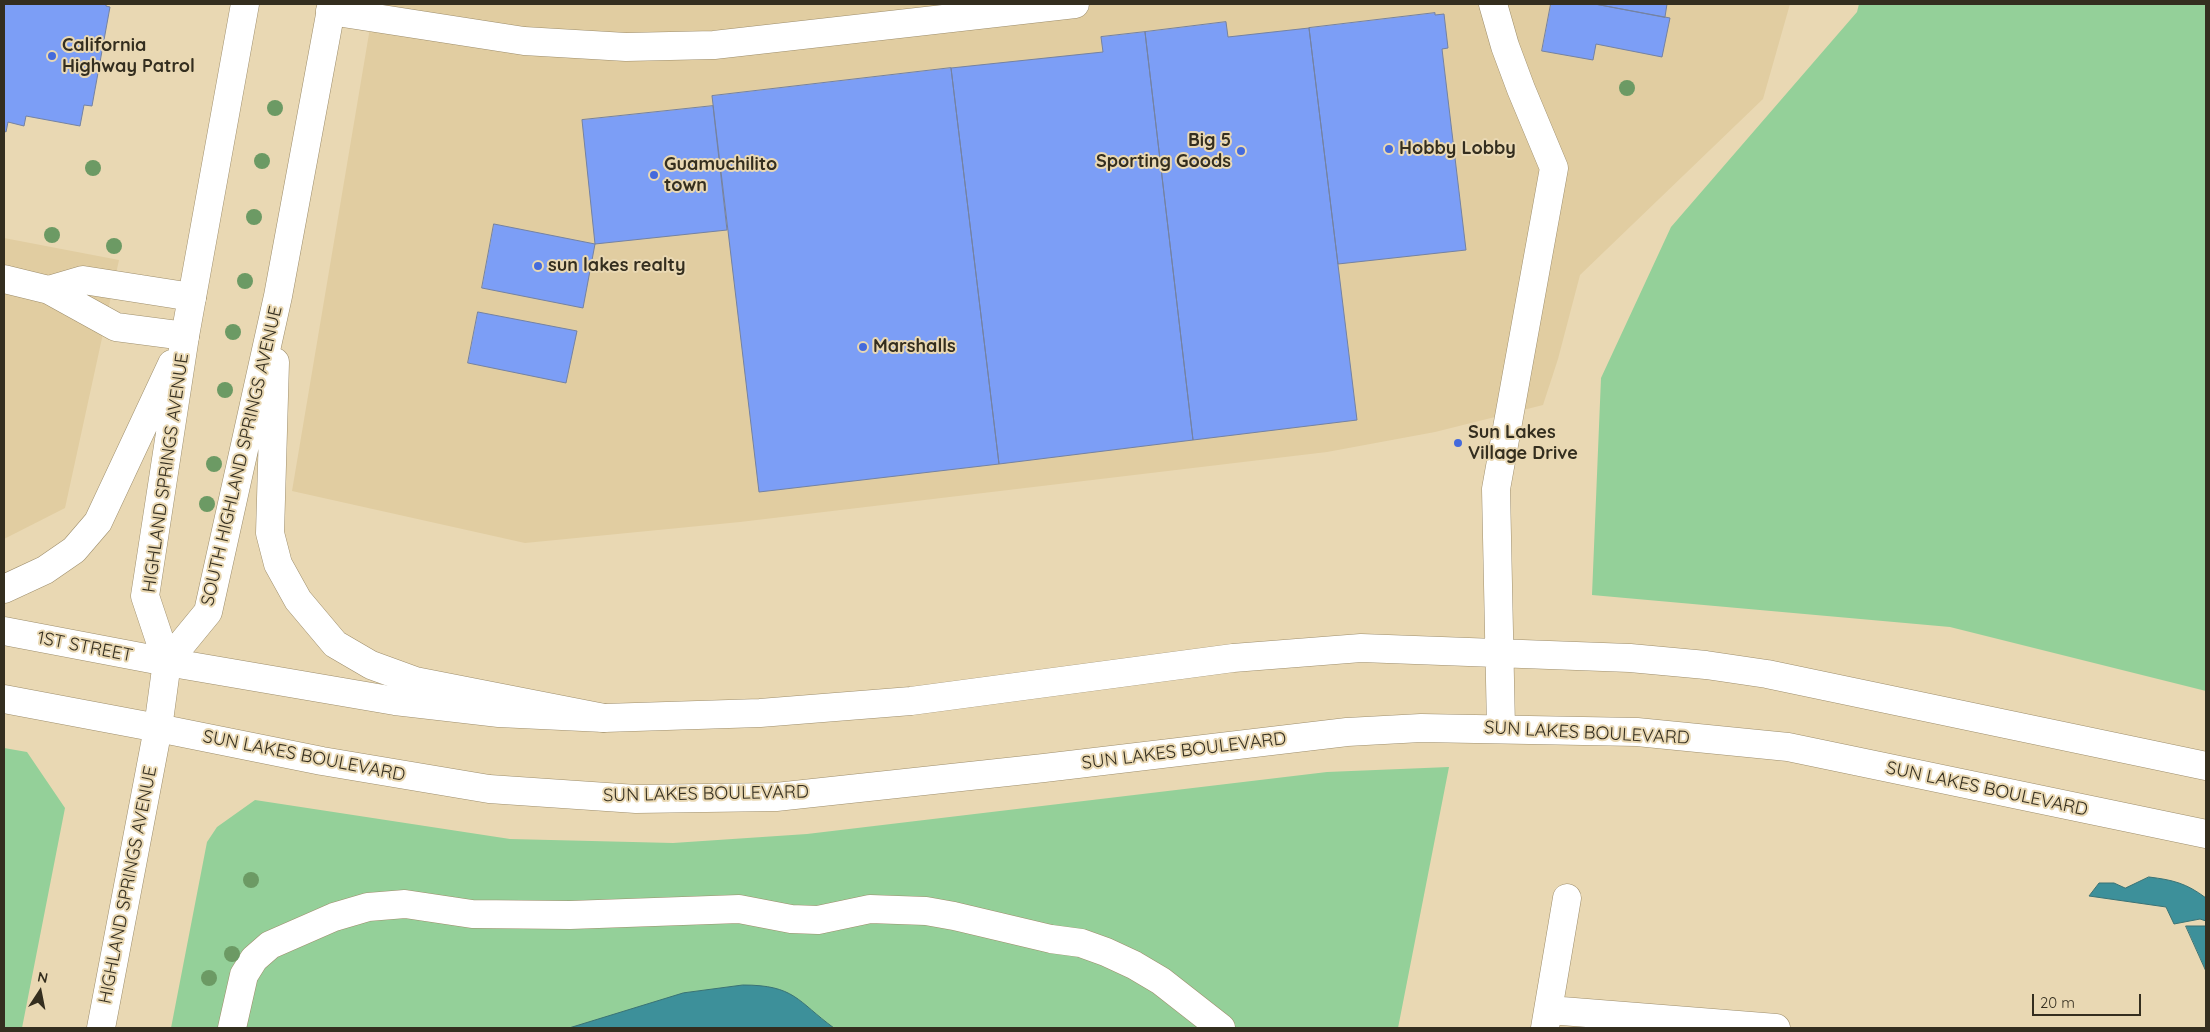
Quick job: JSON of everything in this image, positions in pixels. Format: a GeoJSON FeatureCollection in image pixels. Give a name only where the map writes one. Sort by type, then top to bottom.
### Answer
{"type":"FeatureCollection","features":[{"type":"Feature","properties":{"kind":"street","name":"HIGHLAND SPRINGS AVENUE"},"geometry":{"type":"LineString","coordinates":[[100,1028],[158,728],[167,662],[145,596],[185,336],[245,4]]}},
{"type":"Feature","properties":{"kind":"street"},"geometry":{"type":"LineString","coordinates":[[604,718],[415,681],[371,665],[335,644],[298,600],[278,564],[270,533],[278,296],[331,7],[524,41],[626,46],[714,45],[1074,4]]}},
{"type":"Feature","properties":{"kind":"street"},"geometry":{"type":"LineString","coordinates":[[1493,4],[1505,46],[1554,168],[1496,489],[1501,728]]}},
{"type":"Feature","properties":{"kind":"street"},"geometry":{"type":"LineString","coordinates":[[4,279],[50,290],[116,327],[185,336],[98,522],[74,550],[60,560],[26,580],[4,589]]}},
{"type":"Feature","properties":{"kind":"street"},"geometry":{"type":"LineString","coordinates":[[50,290],[82,280],[192,297]]}},
{"type":"Feature","properties":{"kind":"street","name":"SOUTH HIGHLAND SPRINGS AVENUE"},"geometry":{"type":"LineString","coordinates":[[167,662],[208,612],[278,296]]}},
{"type":"Feature","properties":{"kind":"street","name":"1ST STREET"},"geometry":{"type":"LineString","coordinates":[[4,631],[167,662]]}},
{"type":"Feature","properties":{"kind":"street"},"geometry":{"type":"LineString","coordinates":[[167,662],[395,701],[499,714],[604,718],[760,714],[911,701],[1233,658],[1361,648],[1499,652],[1706,664],[1767,674],[2206,766]]}},
{"type":"Feature","properties":{"kind":"street"},"geometry":{"type":"LineString","coordinates":[[4,700],[158,728]]}},
{"type":"Feature","properties":{"kind":"street","name":"SUN LAKES BOULEVARD"},"geometry":{"type":"LineString","coordinates":[[158,728],[322,762],[489,789],[636,799],[776,797],[1347,732],[1421,728],[1637,732],[1788,747],[2206,834]]}},
{"type":"Feature","properties":{"kind":"street"},"geometry":{"type":"LineString","coordinates":[[1567,898],[1547,1019],[1776,1028]]}},
{"type":"Feature","properties":{"kind":"street"},"geometry":{"type":"LineString","coordinates":[[232,1028],[244,975],[254,959],[270,945],[334,917],[368,907],[405,904],[472,914],[570,915],[739,909],[791,918],[818,920],[870,909],[935,913],[978,920],[1051,939],[1081,943],[1106,952],[1134,965],[1161,981],[1221,1028]]}},
{"type":"Feature","properties":{"kind":"shaded area"},"geometry":{"type":"Polygon","coordinates":[[[374,4],[1790,4],[1763,99],[1580,275],[1558,359],[1543,405],[1435,432],[1327,452],[740,522],[525,543],[292,491],[374,4]]]}},
{"type":"Feature","properties":{"kind":"shaded area"},"geometry":{"type":"Polygon","coordinates":[[[4,238],[119,260],[65,508],[4,539],[4,238]]]}},
{"type":"Feature","properties":{"kind":"green space"},"geometry":{"type":"Polygon","coordinates":[[[1859,4],[2206,4],[2206,691],[1950,627],[1592,595],[1601,378],[1671,227],[1857,12],[1859,4]]]}},
{"type":"Feature","properties":{"kind":"green space"},"geometry":{"type":"Polygon","coordinates":[[[4,748],[27,752],[65,808],[22,1028],[4,1028],[4,748]]]}},
{"type":"Feature","properties":{"kind":"green space"},"geometry":{"type":"Polygon","coordinates":[[[1449,767],[1398,1028],[171,1028],[207,842],[217,827],[255,800],[510,839],[673,843],[807,834],[1327,772],[1449,767]]]}},
{"type":"Feature","properties":{"kind":"water"},"geometry":{"type":"Polygon","coordinates":[[[2149,877],[2179,883],[2206,898],[2206,921],[2200,919],[2174,924],[2166,907],[2089,896],[2099,883],[2114,883],[2125,888],[2149,877]]]}},
{"type":"Feature","properties":{"kind":"water"},"geometry":{"type":"Polygon","coordinates":[[[2186,926],[2206,926],[2206,971],[2186,926]]]}},
{"type":"Feature","properties":{"kind":"water"},"geometry":{"type":"Polygon","coordinates":[[[743,985],[785,991],[834,1028],[569,1028],[683,993],[743,985]]]}},
{"type":"Feature","properties":{"kind":"building","name":"California Highway Patrol"},"geometry":{"type":"Polygon","coordinates":[[[4,4],[106,4],[106,6],[110,7],[92,106],[84,105],[80,126],[26,116],[24,126],[8,122],[6,132],[4,131],[4,4]]]}},
{"type":"Feature","properties":{"kind":"building"},"geometry":{"type":"Polygon","coordinates":[[[1551,4],[1595,4],[1670,18],[1662,57],[1596,44],[1593,60],[1542,51],[1551,4]]]}},
{"type":"Feature","properties":{"kind":"building"},"geometry":{"type":"Polygon","coordinates":[[[1595,4],[1667,4],[1665,17],[1595,4]]]}},
{"type":"Feature","properties":{"kind":"building","name":"Hobby Lobby"},"geometry":{"type":"Polygon","coordinates":[[[1435,13],[1435,15],[1444,14],[1448,48],[1442,49],[1466,250],[1338,264],[1309,28],[1435,13]]]}},
{"type":"Feature","properties":{"kind":"building","name":"Big 5 Sporting Goods"},"geometry":{"type":"Polygon","coordinates":[[[1226,22],[1228,37],[1309,28],[1357,420],[1193,440],[1145,32],[1226,22]]]}},
{"type":"Feature","properties":{"kind":"building"},"geometry":{"type":"Polygon","coordinates":[[[1145,32],[1193,440],[999,464],[951,68],[1103,52],[1101,37],[1145,32]]]}},
{"type":"Feature","properties":{"kind":"building","name":"Marshalls"},"geometry":{"type":"Polygon","coordinates":[[[951,68],[999,464],[759,492],[712,96],[951,68]]]}},
{"type":"Feature","properties":{"kind":"building","name":"Guamuchilito town"},"geometry":{"type":"Polygon","coordinates":[[[713,106],[727,230],[595,244],[582,120],[713,106]]]}},
{"type":"Feature","properties":{"kind":"building","name":"sun lakes realty"},"geometry":{"type":"Polygon","coordinates":[[[494,224],[595,244],[583,308],[482,288],[494,224]]]}},
{"type":"Feature","properties":{"kind":"building"},"geometry":{"type":"Polygon","coordinates":[[[478,312],[577,331],[566,383],[468,363],[478,312]]]}},
{"type":"Feature","properties":{"kind":"place","name":"California Highway Patrol"},"geometry":{"type":"Point","coordinates":[52,56]}},
{"type":"Feature","properties":{"kind":"place","name":"Hobby Lobby"},"geometry":{"type":"Point","coordinates":[1389,149]}},
{"type":"Feature","properties":{"kind":"place","name":"Big 5 Sporting Goods"},"geometry":{"type":"Point","coordinates":[1241,151]}},
{"type":"Feature","properties":{"kind":"place","name":"Guamuchilito town"},"geometry":{"type":"Point","coordinates":[654,175]}},
{"type":"Feature","properties":{"kind":"place","name":"sun lakes realty"},"geometry":{"type":"Point","coordinates":[538,266]}},
{"type":"Feature","properties":{"kind":"place","name":"Marshalls"},"geometry":{"type":"Point","coordinates":[863,347]}},
{"type":"Feature","properties":{"kind":"place","name":"Sun Lakes Village Drive"},"geometry":{"type":"Point","coordinates":[1458,443]}}]}
